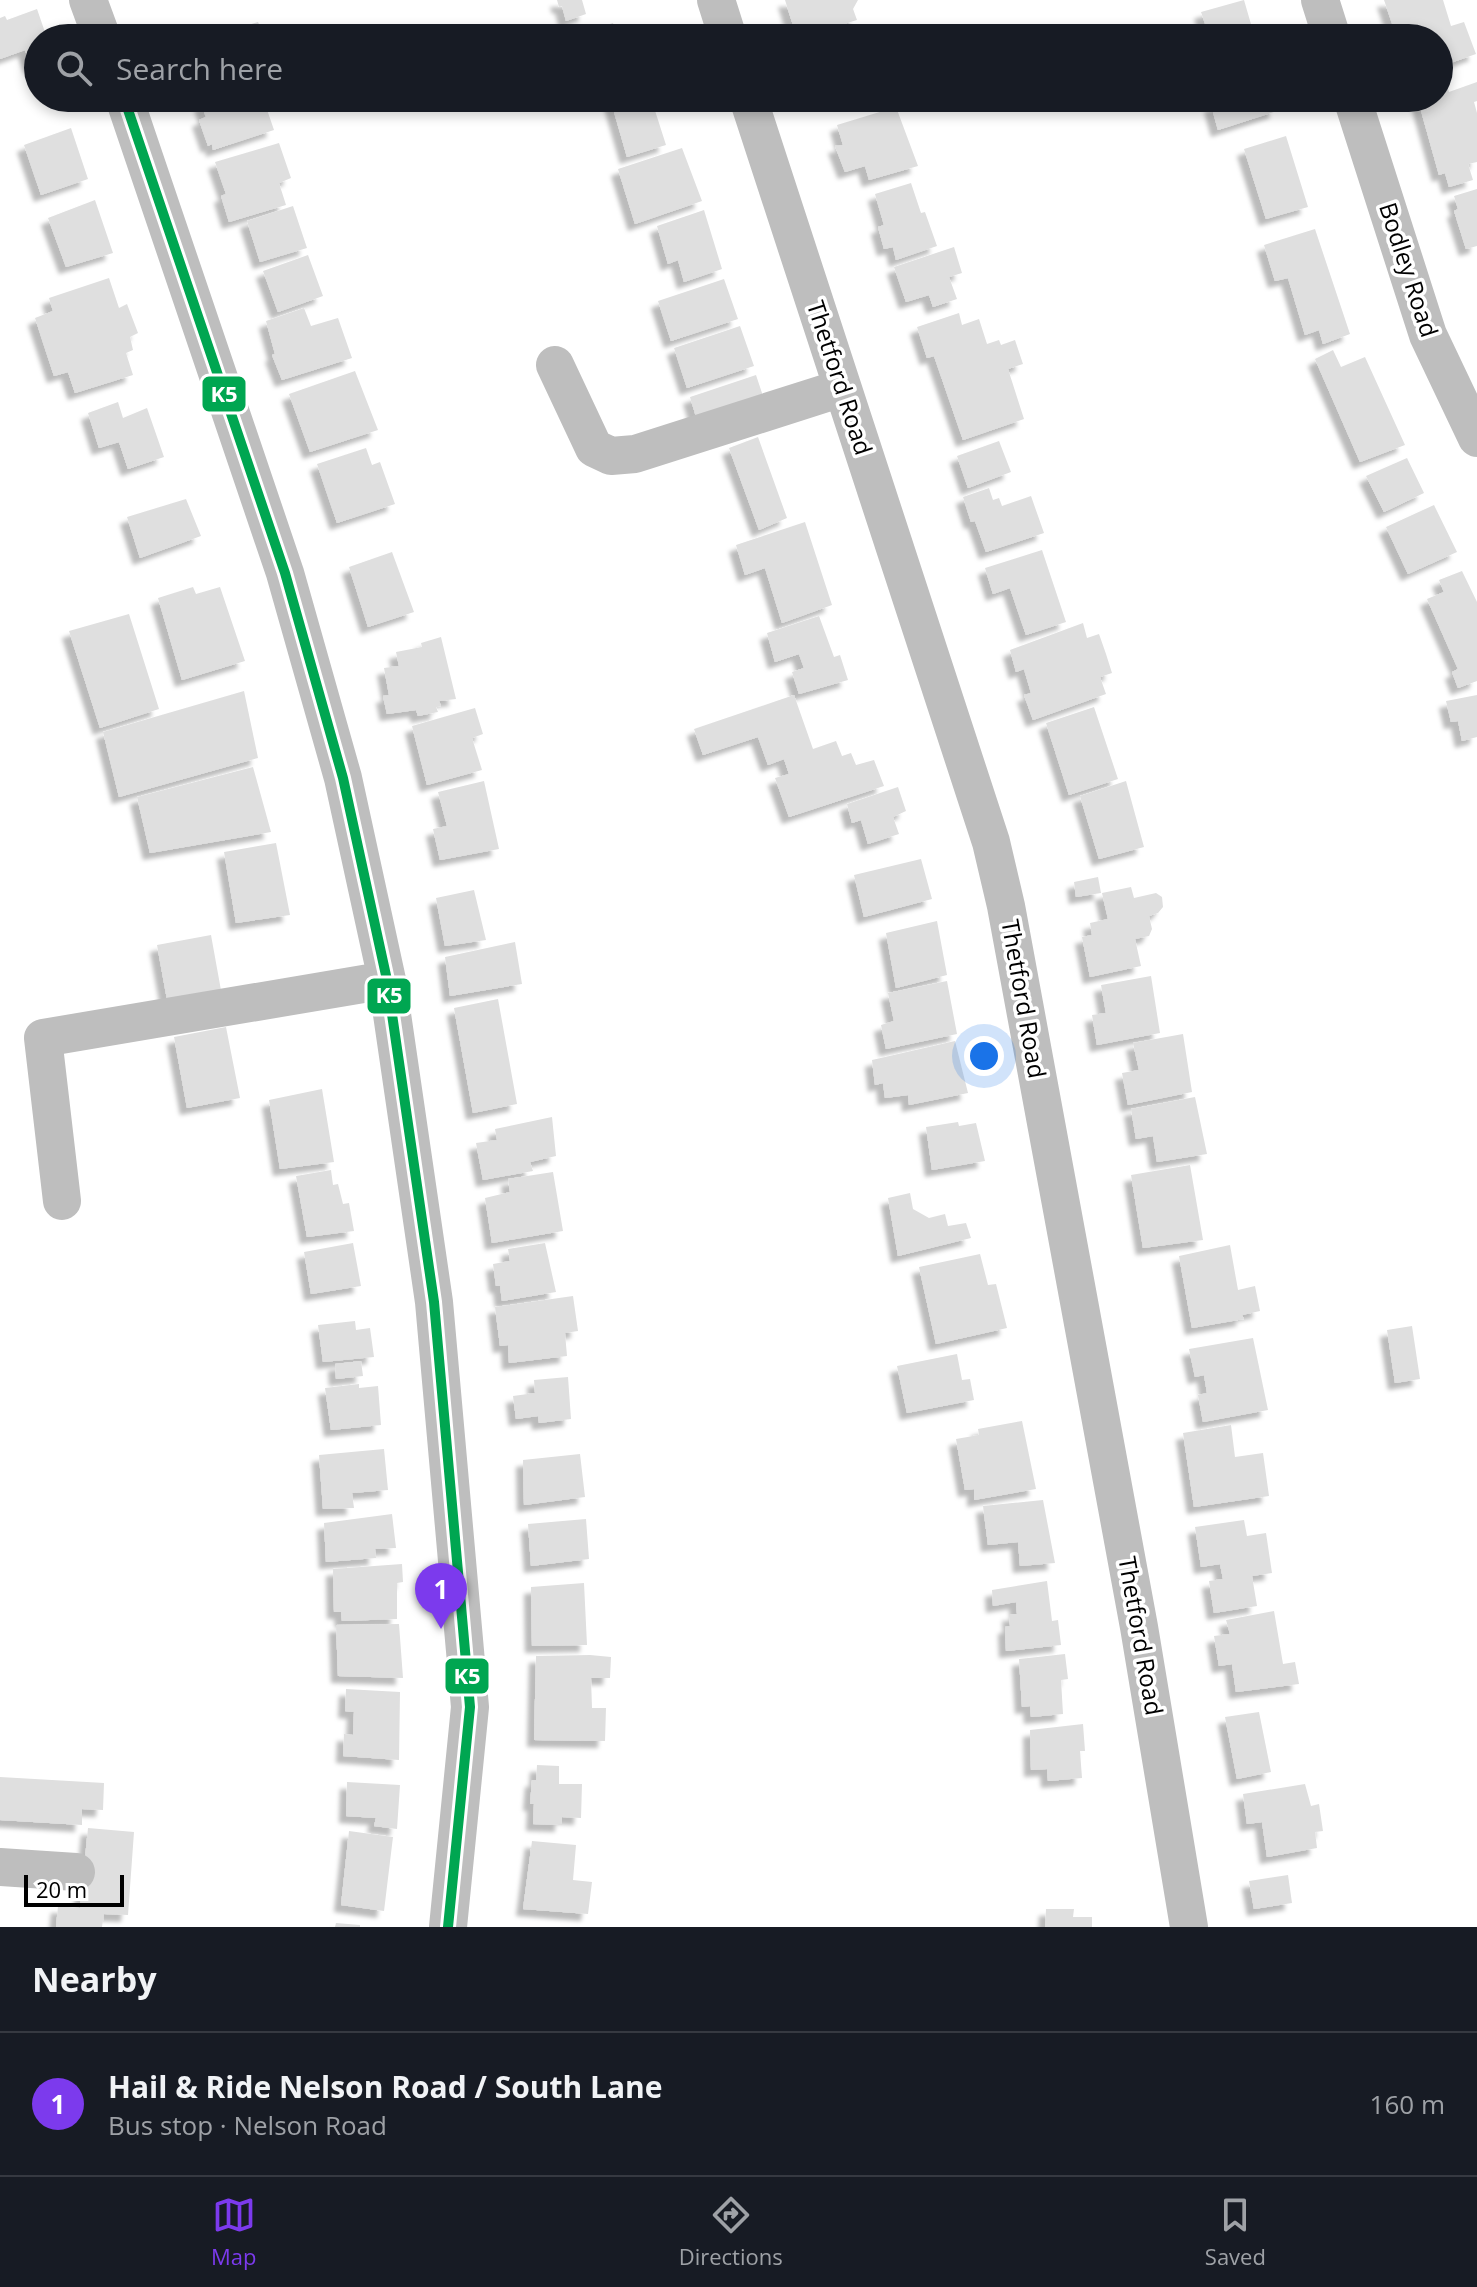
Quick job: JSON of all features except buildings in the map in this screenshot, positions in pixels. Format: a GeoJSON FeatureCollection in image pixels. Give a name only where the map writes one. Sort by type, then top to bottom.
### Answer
{"type":"FeatureCollection","features":[{"type":"Feature","properties":{"kind":"street"},"geometry":{"type":"LineString","coordinates":[[88,0],[97,24]]}},
{"type":"Feature","properties":{"kind":"street"},"geometry":{"type":"LineString","coordinates":[[716,0],[724,24]]}},
{"type":"Feature","properties":{"kind":"street"},"geometry":{"type":"LineString","coordinates":[[1320,0],[1328,24]]}},
{"type":"Feature","properties":{"kind":"street"},"geometry":{"type":"LineString","coordinates":[[129,112],[285,573],[343,778],[387,980],[434,1302],[470,1707],[448,1927]]}},
{"type":"Feature","properties":{"kind":"street","name":"Thetford Road"},"geometry":{"type":"LineString","coordinates":[[753,112],[991,842],[1006,906],[1139,1627],[1189,1927]]}},
{"type":"Feature","properties":{"kind":"street","name":"Bodley Road"},"geometry":{"type":"LineString","coordinates":[[1356,112],[1428,335],[1477,438]]}},
{"type":"Feature","properties":{"kind":"street"},"geometry":{"type":"LineString","coordinates":[[555,365],[594,448],[611,456],[635,454],[842,388]]}},
{"type":"Feature","properties":{"kind":"street"},"geometry":{"type":"LineString","coordinates":[[62,1201],[43,1038],[387,980]]}},
{"type":"Feature","properties":{"kind":"street"},"geometry":{"type":"LineString","coordinates":[[0,1867],[76,1872]]}},
{"type":"Feature","properties":{"kind":"transit line","name":"K5"},"geometry":{"type":"LineString","coordinates":[[129,112],[285,573],[343,778],[387,980],[434,1302],[470,1707],[448,1927]]}},
{"type":"Feature","properties":{"kind":"place","name":"Hail & Ride Nelson Road / South Lane"},"geometry":{"type":"Point","coordinates":[441,1629]}}]}
